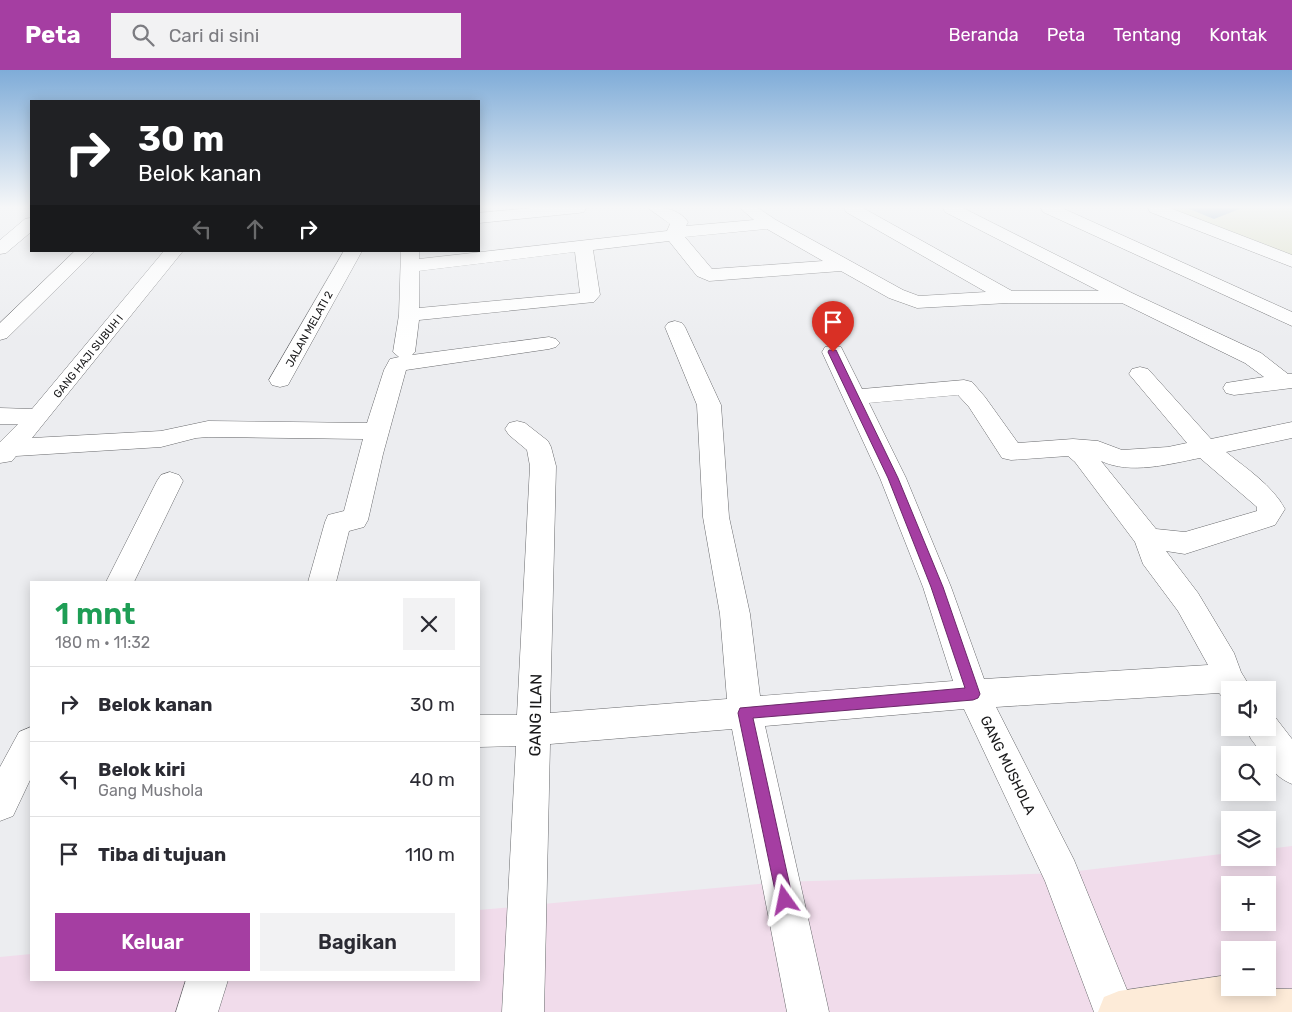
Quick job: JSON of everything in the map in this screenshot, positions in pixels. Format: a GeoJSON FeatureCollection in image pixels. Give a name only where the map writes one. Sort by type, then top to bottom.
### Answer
{"type":"FeatureCollection","features":[{"type":"Feature","properties":{"kind":"street"},"geometry":{"type":"LineString","coordinates":[[0,334],[85,252]]}},
{"type":"Feature","properties":{"kind":"street","name":"GANG HAJI SUBUH I"},"geometry":{"type":"LineString","coordinates":[[4,453],[38,417],[173,252]]}},
{"type":"Feature","properties":{"kind":"street","name":"JALAN MELATI 2"},"geometry":{"type":"LineString","coordinates":[[280,380],[352,252]]}},
{"type":"Feature","properties":{"kind":"street"},"geometry":{"type":"LineString","coordinates":[[404,352],[409,315],[410,259],[512,252]]}},
{"type":"Feature","properties":{"kind":"street"},"geometry":{"type":"LineString","coordinates":[[409,315],[586,298],[590,295],[585,252]]}},
{"type":"Feature","properties":{"kind":"street"},"geometry":{"type":"LineString","coordinates":[[687,252],[704,272],[710,275],[845,265]]}},
{"type":"Feature","properties":{"kind":"street"},"geometry":{"type":"LineString","coordinates":[[821,252],[896,294],[917,302],[1008,297],[1124,297]]}},
{"type":"Feature","properties":{"kind":"street"},"geometry":{"type":"LineString","coordinates":[[929,252],[1008,297]]}},
{"type":"Feature","properties":{"kind":"street"},"geometry":{"type":"LineString","coordinates":[[1036,252],[1124,297],[1253,358],[1288,381]]}},
{"type":"Feature","properties":{"kind":"street"},"geometry":{"type":"LineString","coordinates":[[1144,252],[1292,320]]}},
{"type":"Feature","properties":{"kind":"street"},"geometry":{"type":"LineString","coordinates":[[1269,252],[1292,261]]}},
{"type":"Feature","properties":{"kind":"street"},"geometry":{"type":"LineString","coordinates":[[675,327],[709,405],[716,517],[735,614],[745,713],[808,1012]]}},
{"type":"Feature","properties":{"kind":"street"},"geometry":{"type":"LineString","coordinates":[[322,581],[338,522],[355,520],[375,431],[392,382],[394,369],[398,364],[548,343]]}},
{"type":"Feature","properties":{"kind":"street","name":"GANG MUSHOLA"},"geometry":{"type":"LineString","coordinates":[[833,352],[893,478],[937,587],[973,694],[1061,873],[1115,1012]]}},
{"type":"Feature","properties":{"kind":"street"},"geometry":{"type":"LineString","coordinates":[[1253,358],[1245,387],[1288,381]]}},
{"type":"Feature","properties":{"kind":"street"},"geometry":{"type":"LineString","coordinates":[[1140,374],[1206,449],[1266,500],[1272,509],[1266,518],[1185,543],[1148,539]]}},
{"type":"Feature","properties":{"kind":"street"},"geometry":{"type":"LineString","coordinates":[[855,397],[964,387],[977,402],[1011,452],[1073,447],[1098,449],[1112,457],[1126,459],[1168,456],[1292,430]]}},
{"type":"Feature","properties":{"kind":"street"},"geometry":{"type":"LineString","coordinates":[[0,416],[38,417]]}},
{"type":"Feature","properties":{"kind":"street"},"geometry":{"type":"LineString","coordinates":[[4,453],[162,439],[196,430],[208,429],[375,431]]}},
{"type":"Feature","properties":{"kind":"street","name":"GANG ILAN"},"geometry":{"type":"LineString","coordinates":[[517,429],[539,447],[543,466],[536,621],[535,730],[523,1012]]}},
{"type":"Feature","properties":{"kind":"street"},"geometry":{"type":"LineString","coordinates":[[1073,447],[1084,456],[1148,539],[1153,556],[1188,602],[1231,681]]}},
{"type":"Feature","properties":{"kind":"street"},"geometry":{"type":"LineString","coordinates":[[120,581],[170,481]]}},
{"type":"Feature","properties":{"kind":"street"},"geometry":{"type":"LineString","coordinates":[[480,732],[535,730],[973,694],[1221,684]]}},
{"type":"Feature","properties":{"kind":"street"},"geometry":{"type":"LineString","coordinates":[[1269,736],[1292,767]]}},
{"type":"Feature","properties":{"kind":"street"},"geometry":{"type":"LineString","coordinates":[[0,803],[21,754]]}},
{"type":"Feature","properties":{"kind":"street"},"geometry":{"type":"LineString","coordinates":[[197,1012],[207,981]]}},
{"type":"Feature","properties":{"kind":"street"},"geometry":{"type":"LineString","coordinates":[[1119,1012],[1221,997],[1275,1011],[1292,1010]]}},
{"type":"Feature","properties":{"kind":"shaded area"},"geometry":{"type":"Polygon","coordinates":[[[1292,846],[1292,1012],[0,1012],[0,957],[30,954],[30,981],[480,981],[480,910],[781,882],[1061,873],[1221,854],[1221,866],[1276,866],[1276,848],[1292,846]]]}},
{"type":"Feature","properties":{"kind":"green space"},"geometry":{"type":"Polygon","coordinates":[[[1263,252],[1292,252],[1292,264],[1263,252]]]}},
{"type":"Feature","properties":{"kind":"route"},"geometry":{"type":"LineString","coordinates":[[785,900],[745,713],[973,694],[937,587],[893,478],[833,352]]}}]}
